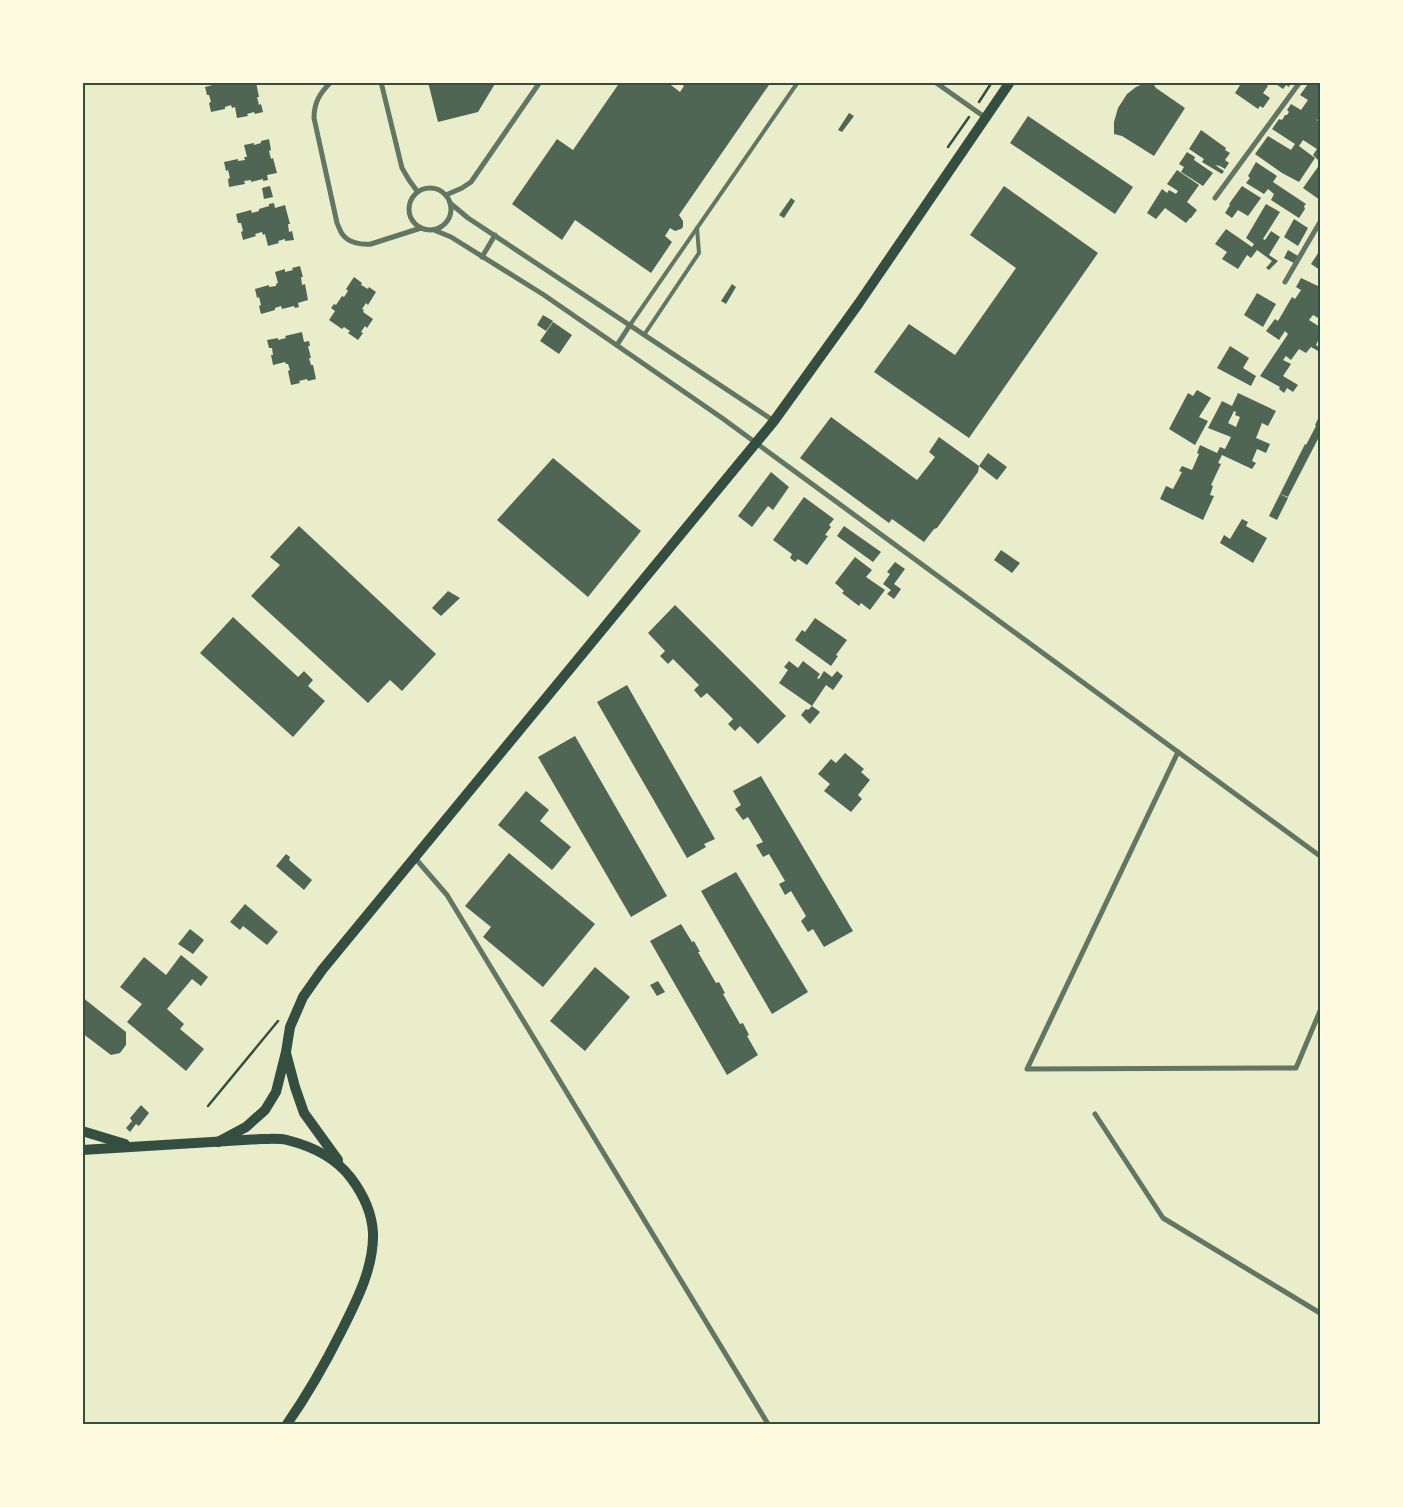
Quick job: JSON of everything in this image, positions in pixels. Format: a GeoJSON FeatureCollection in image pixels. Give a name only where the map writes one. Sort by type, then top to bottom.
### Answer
{"type":"FeatureCollection","features":[{"type":"Feature","properties":{"kind":"main road"},"geometry":{"type":"LineString","coordinates":[[218,1142],[246,1126],[265,1110],[276,1092],[290,1027],[303,997],[322,970],[774,421],[859,303],[1010,82]]}},
{"type":"Feature","properties":{"kind":"main road"},"geometry":{"type":"LineString","coordinates":[[286,1052],[304,1113],[359,1188],[369,1210],[373,1233],[372,1252],[365,1279],[350,1313],[325,1364],[287,1424]]}},
{"type":"Feature","properties":{"kind":"main road"},"geometry":{"type":"LineString","coordinates":[[82,1131],[133,1146]]}},
{"type":"Feature","properties":{"kind":"main road"},"geometry":{"type":"LineString","coordinates":[[82,1150],[261,1138],[286,1139],[311,1148],[328,1157],[345,1170]]}},
{"type":"Feature","properties":{"kind":"street"},"geometry":{"type":"LineString","coordinates":[[331,82],[320,93],[314,107],[314,118],[337,224],[342,235],[351,241],[371,244],[421,228],[434,230],[451,237],[544,295],[756,444],[1320,856]]}},
{"type":"Feature","properties":{"kind":"street"},"geometry":{"type":"LineString","coordinates":[[382,82],[402,168],[417,191]]}},
{"type":"Feature","properties":{"kind":"street"},"geometry":{"type":"LineString","coordinates":[[446,195],[471,182],[540,82]]}},
{"type":"Feature","properties":{"kind":"street"},"geometry":{"type":"LineString","coordinates":[[935,82],[987,118]]}},
{"type":"Feature","properties":{"kind":"street"},"geometry":{"type":"LineString","coordinates":[[1215,198],[1300,82]]}},
{"type":"Feature","properties":{"kind":"street"},"geometry":{"type":"LineString","coordinates":[[421,228],[410,217],[409,203],[417,191],[429,187],[435,188],[446,195],[450,203],[459,212],[774,421]]}},
{"type":"Feature","properties":{"kind":"street"},"geometry":{"type":"LineString","coordinates":[[434,230],[446,223],[450,217],[450,203]]}},
{"type":"Feature","properties":{"kind":"street"},"geometry":{"type":"LineString","coordinates":[[1285,282],[1320,222]]}},
{"type":"Feature","properties":{"kind":"street"},"geometry":{"type":"LineString","coordinates":[[482,257],[495,235]]}},
{"type":"Feature","properties":{"kind":"street"},"geometry":{"type":"LineString","coordinates":[[617,345],[630,325]]}},
{"type":"Feature","properties":{"kind":"street"},"geometry":{"type":"LineString","coordinates":[[1178,752],[1028,1069],[1296,1068],[1320,1011]]}},
{"type":"Feature","properties":{"kind":"street"},"geometry":{"type":"LineString","coordinates":[[414,857],[447,895],[768,1424]]}},
{"type":"Feature","properties":{"kind":"street"},"geometry":{"type":"LineString","coordinates":[[1096,1114],[1163,1218],[1320,1313]]}},
{"type":"Feature","properties":{"kind":"lane"},"geometry":{"type":"LineString","coordinates":[[630,325],[798,82]]}},
{"type":"Feature","properties":{"kind":"lane"},"geometry":{"type":"LineString","coordinates":[[644,335],[699,254],[697,228]]}},
{"type":"Feature","properties":{"kind":"building"},"geometry":{"type":"Polygon","coordinates":[[[227,82],[256,82],[259,97],[257,97],[263,112],[255,114],[254,112],[247,114],[248,116],[237,118],[235,107],[232,108],[231,105],[225,107],[225,109],[211,112],[209,103],[211,102],[205,87],[220,83],[221,85],[227,84],[227,82]]]}},
{"type":"Feature","properties":{"kind":"building"},"geometry":{"type":"Polygon","coordinates":[[[428,82],[496,82],[478,112],[438,122],[428,82]]]}},
{"type":"Feature","properties":{"kind":"building"},"geometry":{"type":"Polygon","coordinates":[[[620,82],[667,82],[680,92],[684,86],[679,82],[771,82],[679,215],[683,221],[683,227],[675,231],[670,228],[665,236],[672,242],[651,273],[575,220],[562,240],[512,204],[557,139],[573,150],[620,82]]]}},
{"type":"Feature","properties":{"kind":"building"},"geometry":{"type":"Polygon","coordinates":[[[1147,82],[1152,82],[1156,88],[1185,108],[1154,156],[1122,136],[1114,134],[1114,122],[1118,108],[1127,94],[1147,82]]]}},
{"type":"Feature","properties":{"kind":"building"},"geometry":{"type":"Polygon","coordinates":[[[1242,82],[1263,82],[1268,86],[1263,93],[1270,98],[1263,108],[1260,106],[1258,109],[1235,93],[1242,82]]]}},
{"type":"Feature","properties":{"kind":"building"},"geometry":{"type":"Polygon","coordinates":[[[1273,82],[1291,82],[1289,87],[1286,85],[1283,89],[1273,82]]]}},
{"type":"Feature","properties":{"kind":"building"},"geometry":{"type":"Polygon","coordinates":[[[1306,82],[1320,82],[1320,121],[1316,119],[1320,123],[1320,162],[1313,155],[1317,149],[1303,140],[1299,146],[1315,158],[1299,182],[1282,173],[1255,154],[1268,136],[1291,150],[1295,144],[1272,129],[1279,119],[1282,120],[1287,115],[1289,112],[1287,110],[1291,104],[1301,110],[1308,100],[1300,95],[1308,84],[1306,82]]]}},
{"type":"Feature","properties":{"kind":"building"},"geometry":{"type":"Polygon","coordinates":[[[849,113],[854,116],[842,132],[838,130],[849,113]]]}},
{"type":"Feature","properties":{"kind":"building"},"geometry":{"type":"Polygon","coordinates":[[[1028,116],[1133,187],[1115,214],[1010,143],[1028,116]]]}},
{"type":"Feature","properties":{"kind":"building"},"geometry":{"type":"Polygon","coordinates":[[[1201,130],[1230,153],[1225,160],[1229,163],[1225,169],[1215,165],[1224,171],[1222,174],[1202,162],[1204,159],[1189,149],[1201,130]]]}},
{"type":"Feature","properties":{"kind":"building"},"geometry":{"type":"Polygon","coordinates":[[[269,139],[271,150],[269,151],[277,173],[267,175],[268,180],[244,181],[245,184],[229,187],[228,179],[230,178],[224,162],[238,159],[238,161],[245,160],[244,157],[247,157],[244,145],[254,143],[254,145],[269,139]]]}},
{"type":"Feature","properties":{"kind":"building"},"geometry":{"type":"Polygon","coordinates":[[[1187,152],[1195,157],[1194,160],[1213,173],[1203,186],[1181,172],[1184,167],[1179,164],[1187,152]]]}},
{"type":"Feature","properties":{"kind":"building"},"geometry":{"type":"Polygon","coordinates":[[[1256,162],[1277,176],[1273,182],[1306,204],[1299,218],[1271,200],[1274,194],[1268,189],[1264,194],[1246,183],[1256,162]]]}},
{"type":"Feature","properties":{"kind":"building"},"geometry":{"type":"Polygon","coordinates":[[[1320,164],[1320,200],[1303,188],[1320,164]]]}},
{"type":"Feature","properties":{"kind":"building"},"geometry":{"type":"Polygon","coordinates":[[[1177,170],[1199,185],[1187,202],[1197,210],[1186,223],[1165,208],[1156,219],[1147,213],[1162,189],[1167,193],[1169,190],[1176,194],[1178,191],[1167,184],[1177,170]]]}},
{"type":"Feature","properties":{"kind":"building"},"geometry":{"type":"Polygon","coordinates":[[[270,186],[273,197],[264,199],[262,188],[270,186]]]}},
{"type":"Feature","properties":{"kind":"building"},"geometry":{"type":"Polygon","coordinates":[[[1004,186],[1098,253],[969,438],[874,372],[909,324],[955,355],[1016,268],[970,235],[1004,186]]]}},
{"type":"Feature","properties":{"kind":"building"},"geometry":{"type":"Polygon","coordinates":[[[1242,186],[1261,198],[1248,216],[1238,210],[1232,218],[1225,213],[1242,186]]]}},
{"type":"Feature","properties":{"kind":"building"},"geometry":{"type":"Polygon","coordinates":[[[791,198],[795,201],[784,218],[779,215],[791,198]]]}},
{"type":"Feature","properties":{"kind":"building"},"geometry":{"type":"Polygon","coordinates":[[[274,203],[275,208],[285,205],[290,224],[288,224],[289,232],[292,231],[294,240],[285,241],[285,239],[268,246],[265,234],[263,235],[262,232],[243,240],[241,223],[238,223],[236,214],[251,210],[252,213],[259,211],[259,209],[274,203]]]}},
{"type":"Feature","properties":{"kind":"building"},"geometry":{"type":"Polygon","coordinates":[[[1266,204],[1280,212],[1263,239],[1265,240],[1271,231],[1280,237],[1269,255],[1278,261],[1269,270],[1266,268],[1272,261],[1257,250],[1251,258],[1247,255],[1238,269],[1222,259],[1227,252],[1215,244],[1226,229],[1252,247],[1254,244],[1246,238],[1266,204]]]}},
{"type":"Feature","properties":{"kind":"building"},"geometry":{"type":"Polygon","coordinates":[[[1294,219],[1308,228],[1298,246],[1284,237],[1294,219]]]}},
{"type":"Feature","properties":{"kind":"building"},"geometry":{"type":"Polygon","coordinates":[[[1288,250],[1298,256],[1294,263],[1284,258],[1288,250]]]}},
{"type":"Feature","properties":{"kind":"building"},"geometry":{"type":"Polygon","coordinates":[[[1320,250],[1320,270],[1311,264],[1320,250]]]}},
{"type":"Feature","properties":{"kind":"building"},"geometry":{"type":"Polygon","coordinates":[[[300,266],[303,277],[301,277],[302,285],[305,284],[308,300],[298,303],[299,307],[295,308],[294,306],[282,309],[281,306],[261,314],[259,306],[261,305],[255,289],[269,285],[269,287],[276,286],[278,283],[275,272],[285,269],[285,272],[300,266]]]}},
{"type":"Feature","properties":{"kind":"building"},"geometry":{"type":"Polygon","coordinates":[[[354,277],[362,283],[361,285],[368,289],[369,287],[376,292],[368,305],[366,303],[362,309],[364,310],[363,312],[373,319],[367,328],[365,326],[358,340],[348,333],[350,331],[344,327],[342,329],[329,320],[335,311],[331,308],[334,304],[336,305],[342,296],[344,297],[348,291],[346,289],[354,277]]]}},
{"type":"Feature","properties":{"kind":"building"},"geometry":{"type":"Polygon","coordinates":[[[1301,278],[1320,287],[1320,319],[1313,315],[1309,320],[1320,327],[1320,336],[1316,345],[1320,348],[1320,352],[1311,347],[1306,353],[1299,349],[1291,360],[1286,356],[1283,360],[1291,364],[1283,376],[1298,385],[1293,392],[1287,388],[1284,393],[1279,389],[1280,387],[1260,376],[1288,334],[1285,331],[1279,340],[1266,331],[1275,319],[1278,321],[1292,297],[1295,299],[1301,290],[1296,287],[1301,278]]]}},
{"type":"Feature","properties":{"kind":"building"},"geometry":{"type":"Polygon","coordinates":[[[732,284],[736,287],[726,304],[721,301],[732,284]]]}},
{"type":"Feature","properties":{"kind":"building"},"geometry":{"type":"Polygon","coordinates":[[[1257,293],[1276,304],[1263,327],[1244,315],[1257,293]]]}},
{"type":"Feature","properties":{"kind":"building"},"geometry":{"type":"Polygon","coordinates":[[[543,315],[553,321],[546,331],[537,325],[543,315]]]}},
{"type":"Feature","properties":{"kind":"building"},"geometry":{"type":"Polygon","coordinates":[[[553,322],[572,335],[559,354],[540,341],[553,322]]]}},
{"type":"Feature","properties":{"kind":"building"},"geometry":{"type":"Polygon","coordinates":[[[302,332],[304,342],[309,341],[310,346],[308,346],[311,358],[309,358],[311,365],[313,365],[316,379],[308,381],[307,379],[291,385],[288,364],[285,362],[273,365],[272,348],[269,348],[267,340],[278,338],[278,340],[286,338],[285,336],[302,332]]]}},
{"type":"Feature","properties":{"kind":"building"},"geometry":{"type":"Polygon","coordinates":[[[1230,346],[1249,358],[1243,368],[1256,376],[1251,386],[1217,368],[1230,346]]]}},
{"type":"Feature","properties":{"kind":"building"},"geometry":{"type":"Polygon","coordinates":[[[1197,390],[1211,398],[1199,417],[1208,421],[1195,445],[1169,429],[1188,393],[1193,396],[1197,390]]]}},
{"type":"Feature","properties":{"kind":"building"},"geometry":{"type":"Polygon","coordinates":[[[1238,393],[1276,411],[1268,426],[1262,423],[1256,438],[1270,444],[1266,453],[1257,449],[1252,461],[1256,463],[1252,469],[1222,455],[1218,463],[1221,464],[1211,485],[1213,486],[1210,495],[1214,496],[1203,520],[1160,499],[1166,486],[1173,489],[1182,472],[1179,471],[1182,466],[1192,470],[1199,454],[1197,453],[1200,445],[1217,453],[1220,447],[1225,449],[1231,437],[1208,428],[1222,401],[1232,406],[1238,393]],[[1234,411],[1228,423],[1236,427],[1240,417],[1235,415],[1236,412],[1234,411]]]}},
{"type":"Feature","properties":{"kind":"building"},"geometry":{"type":"Polygon","coordinates":[[[831,417],[917,480],[935,457],[929,452],[939,437],[979,466],[978,472],[937,528],[934,529],[924,542],[892,519],[889,523],[800,458],[831,417]]]}},
{"type":"Feature","properties":{"kind":"building"},"geometry":{"type":"Polygon","coordinates":[[[1319,417],[1320,435],[1288,497],[1280,494],[1316,426],[1319,417]]]}},
{"type":"Feature","properties":{"kind":"building"},"geometry":{"type":"Polygon","coordinates":[[[988,453],[1007,467],[997,480],[979,466],[988,453]]]}},
{"type":"Feature","properties":{"kind":"building"},"geometry":{"type":"Polygon","coordinates":[[[553,458],[641,531],[588,597],[497,520],[553,458]]]}},
{"type":"Feature","properties":{"kind":"building"},"geometry":{"type":"Polygon","coordinates":[[[771,472],[789,487],[773,510],[768,506],[752,527],[738,516],[771,472]]]}},
{"type":"Feature","properties":{"kind":"building"},"geometry":{"type":"Polygon","coordinates":[[[1280,494],[1288,498],[1277,520],[1269,516],[1280,494]]]}},
{"type":"Feature","properties":{"kind":"building"},"geometry":{"type":"Polygon","coordinates":[[[804,497],[834,519],[825,535],[828,536],[807,565],[798,559],[795,562],[790,558],[792,554],[773,540],[804,497]]]}},
{"type":"Feature","properties":{"kind":"building"},"geometry":{"type":"Polygon","coordinates":[[[1242,519],[1248,522],[1246,526],[1267,538],[1253,563],[1220,543],[1224,535],[1230,539],[1242,519]]]}},
{"type":"Feature","properties":{"kind":"building"},"geometry":{"type":"Polygon","coordinates":[[[299,526],[436,654],[402,691],[390,680],[368,703],[251,596],[280,565],[270,557],[299,526]]]}},
{"type":"Feature","properties":{"kind":"building"},"geometry":{"type":"Polygon","coordinates":[[[844,526],[881,552],[873,562],[837,536],[844,526]]]}},
{"type":"Feature","properties":{"kind":"building"},"geometry":{"type":"Polygon","coordinates":[[[1001,550],[1020,563],[1012,573],[994,560],[1001,550]]]}},
{"type":"Feature","properties":{"kind":"building"},"geometry":{"type":"Polygon","coordinates":[[[855,557],[872,570],[866,577],[885,590],[870,610],[861,603],[859,606],[842,593],[844,591],[835,583],[855,557]]]}},
{"type":"Feature","properties":{"kind":"building"},"geometry":{"type":"Polygon","coordinates":[[[895,562],[905,569],[894,584],[901,589],[894,599],[887,594],[891,590],[883,584],[890,574],[887,572],[895,562]]]}},
{"type":"Feature","properties":{"kind":"building"},"geometry":{"type":"Polygon","coordinates":[[[448,591],[460,598],[441,616],[432,608],[448,591]]]}},
{"type":"Feature","properties":{"kind":"building"},"geometry":{"type":"Polygon","coordinates":[[[675,605],[786,716],[758,744],[740,726],[735,731],[728,724],[733,719],[707,693],[701,698],[694,690],[699,685],[673,659],[668,664],[660,656],[665,651],[648,633],[675,605]]]}},
{"type":"Feature","properties":{"kind":"building"},"geometry":{"type":"Polygon","coordinates":[[[233,617],[298,677],[304,671],[313,680],[308,686],[325,701],[293,737],[200,653],[233,617]]]}},
{"type":"Feature","properties":{"kind":"building"},"geometry":{"type":"Polygon","coordinates":[[[815,618],[847,640],[836,655],[838,656],[831,666],[795,640],[802,630],[805,632],[815,618]]]}},
{"type":"Feature","properties":{"kind":"building"},"geometry":{"type":"Polygon","coordinates":[[[789,661],[798,668],[803,661],[820,674],[817,678],[819,679],[824,671],[832,677],[837,671],[843,676],[833,690],[826,685],[812,706],[779,683],[788,670],[784,667],[789,661]]]}},
{"type":"Feature","properties":{"kind":"building"},"geometry":{"type":"Polygon","coordinates":[[[627,685],[715,839],[704,844],[706,847],[687,858],[597,702],[627,685]]]}},
{"type":"Feature","properties":{"kind":"building"},"geometry":{"type":"Polygon","coordinates":[[[812,706],[820,712],[810,724],[801,715],[812,706]]]}},
{"type":"Feature","properties":{"kind":"building"},"geometry":{"type":"Polygon","coordinates":[[[575,736],[667,896],[631,917],[538,757],[575,736]]]}},
{"type":"Feature","properties":{"kind":"building"},"geometry":{"type":"Polygon","coordinates":[[[845,753],[864,769],[861,772],[870,780],[858,795],[862,799],[851,812],[824,791],[830,784],[818,774],[831,759],[836,763],[845,753]]]}},
{"type":"Feature","properties":{"kind":"building"},"geometry":{"type":"Polygon","coordinates":[[[761,776],[853,931],[824,947],[813,929],[808,932],[801,921],[806,916],[791,891],[785,895],[779,884],[785,881],[769,854],[763,857],[756,845],[763,842],[748,817],[743,820],[735,809],[741,805],[733,791],[761,776]]]}},
{"type":"Feature","properties":{"kind":"building"},"geometry":{"type":"Polygon","coordinates":[[[526,791],[549,810],[540,821],[571,847],[552,870],[498,825],[526,791]]]}},
{"type":"Feature","properties":{"kind":"building"},"geometry":{"type":"Polygon","coordinates":[[[509,853],[595,924],[543,987],[483,937],[491,927],[465,906],[509,853]]]}},
{"type":"Feature","properties":{"kind":"building"},"geometry":{"type":"Polygon","coordinates":[[[286,854],[290,857],[289,860],[312,880],[304,890],[276,866],[286,854]]]}},
{"type":"Feature","properties":{"kind":"building"},"geometry":{"type":"Polygon","coordinates":[[[736,872],[808,992],[772,1014],[701,891],[736,872]]]}},
{"type":"Feature","properties":{"kind":"building"},"geometry":{"type":"Polygon","coordinates":[[[245,904],[278,932],[267,945],[243,926],[240,930],[230,922],[245,904]]]}},
{"type":"Feature","properties":{"kind":"building"},"geometry":{"type":"Polygon","coordinates":[[[681,924],[692,942],[694,941],[700,952],[698,952],[716,983],[719,982],[725,993],[723,994],[740,1024],[743,1023],[749,1035],[747,1036],[758,1055],[727,1075],[650,941],[681,924]]]}},
{"type":"Feature","properties":{"kind":"building"},"geometry":{"type":"Polygon","coordinates":[[[190,929],[204,940],[193,954],[178,944],[190,929]]]}},
{"type":"Feature","properties":{"kind":"building"},"geometry":{"type":"Polygon","coordinates":[[[181,955],[208,977],[201,986],[192,979],[167,1009],[184,1024],[180,1029],[204,1049],[186,1071],[127,1022],[142,1004],[120,987],[144,957],[166,975],[181,955]]]}},
{"type":"Feature","properties":{"kind":"building"},"geometry":{"type":"Polygon","coordinates":[[[595,967],[630,997],[585,1051],[550,1021],[595,967]]]}},
{"type":"Feature","properties":{"kind":"building"},"geometry":{"type":"Polygon","coordinates":[[[658,981],[665,992],[657,996],[650,985],[658,981]]]}},
{"type":"Feature","properties":{"kind":"building"},"geometry":{"type":"Polygon","coordinates":[[[82,997],[126,1032],[126,1045],[120,1053],[111,1055],[82,1033],[82,997]]]}},
{"type":"Feature","properties":{"kind":"building"},"geometry":{"type":"Polygon","coordinates":[[[141,1105],[149,1113],[139,1126],[136,1124],[130,1132],[126,1128],[132,1121],[130,1118],[141,1105]]]}}]}
